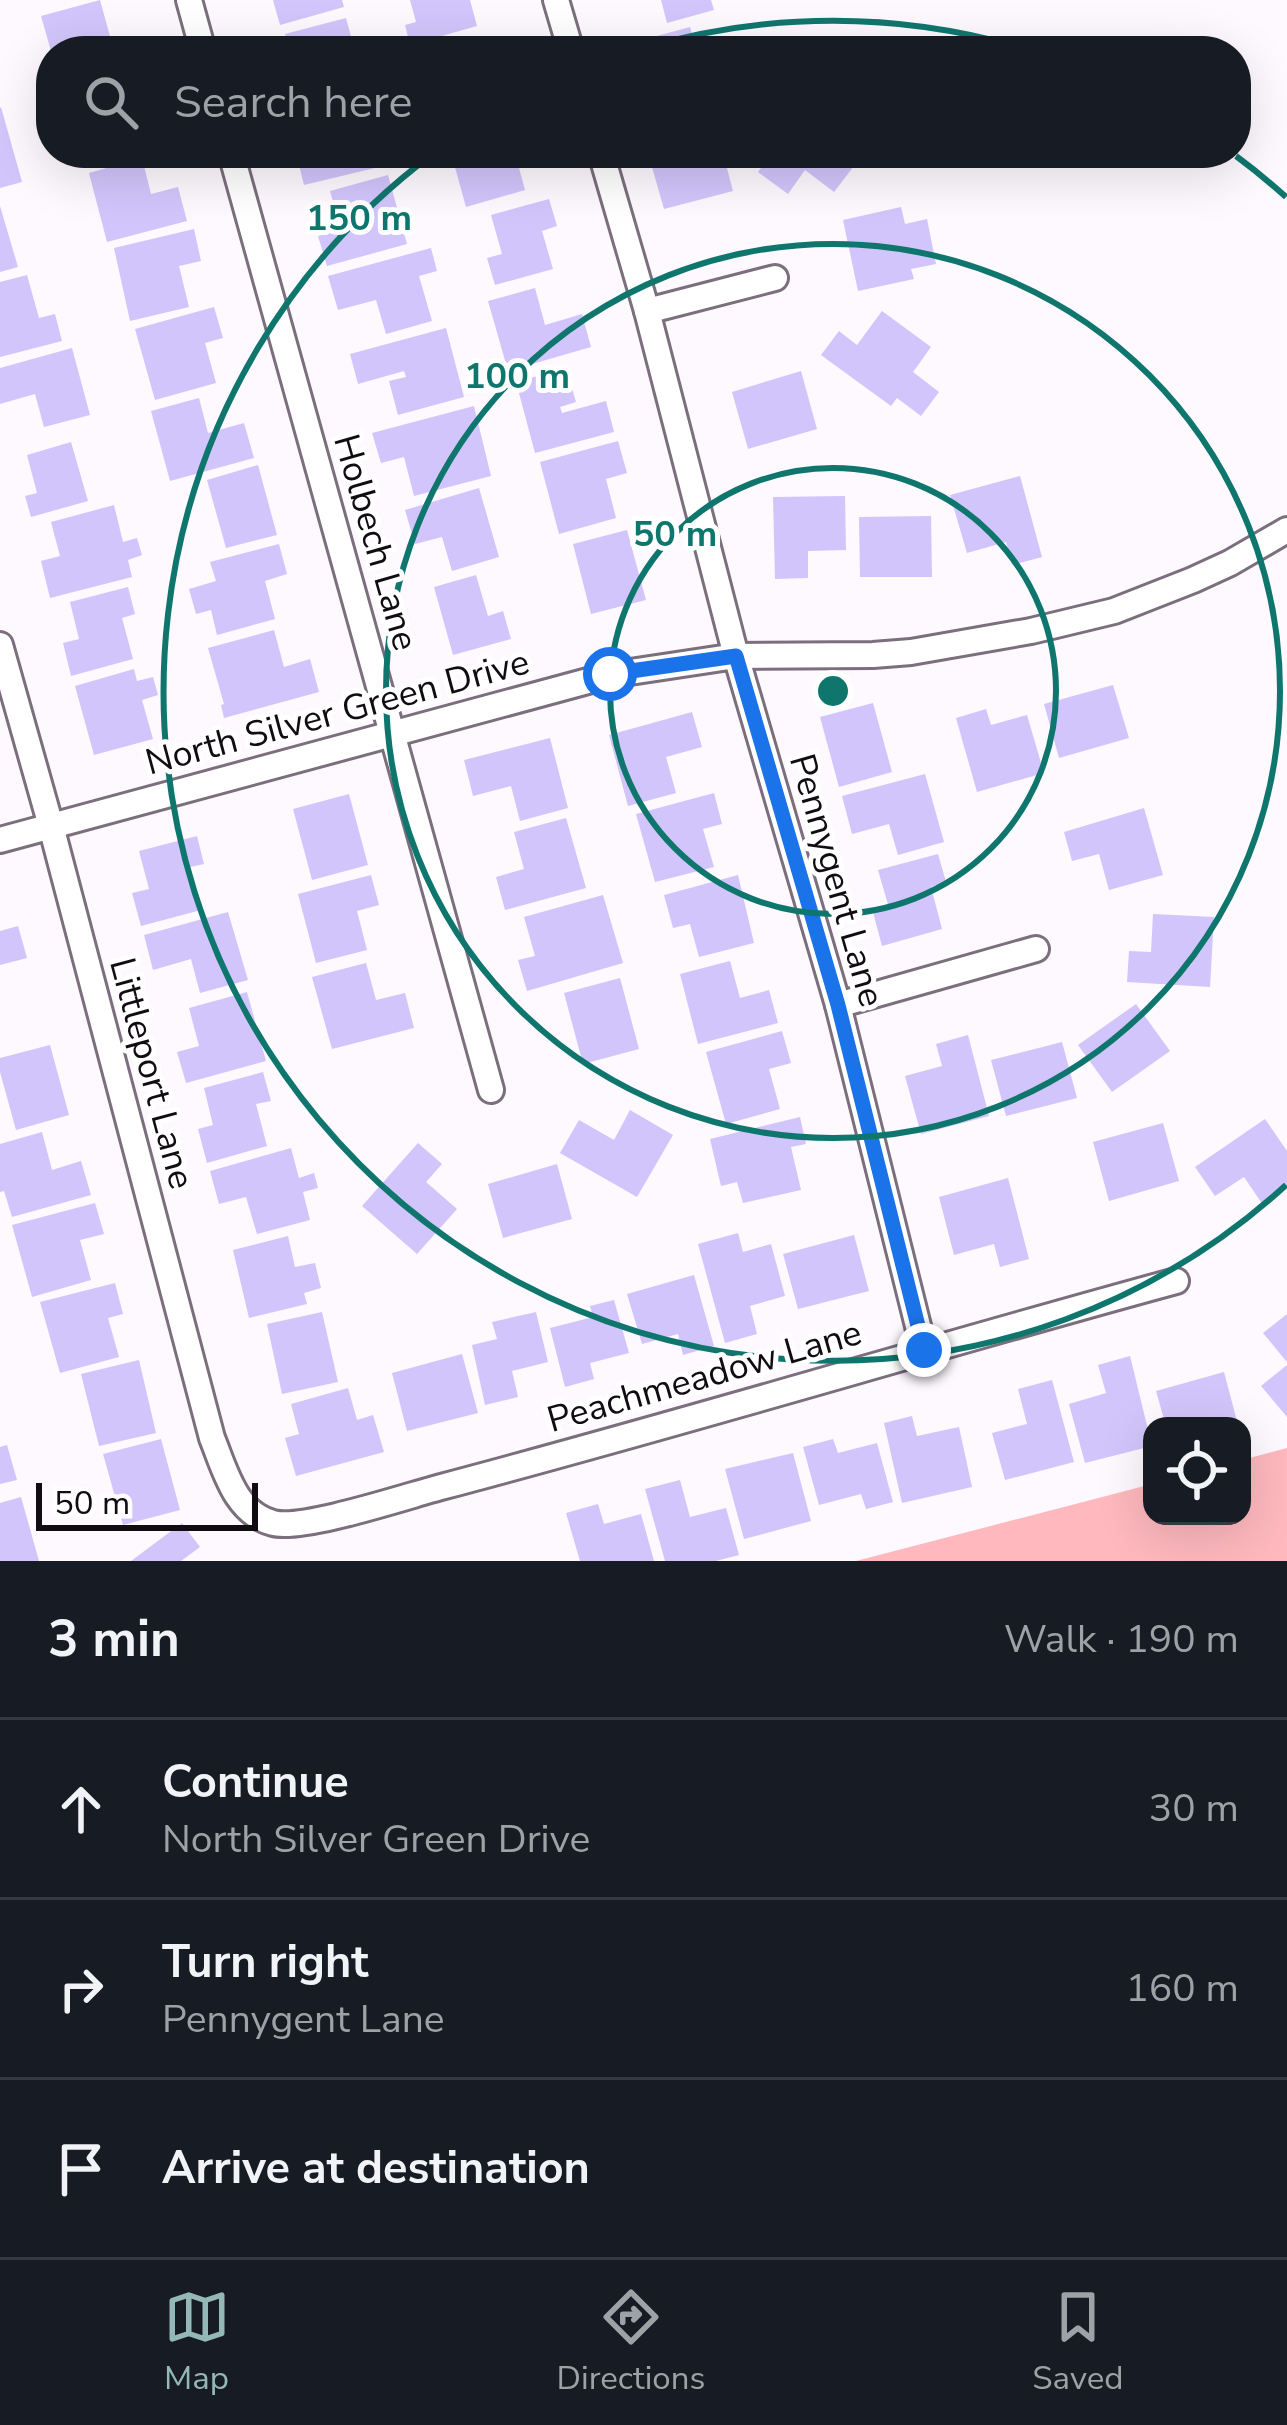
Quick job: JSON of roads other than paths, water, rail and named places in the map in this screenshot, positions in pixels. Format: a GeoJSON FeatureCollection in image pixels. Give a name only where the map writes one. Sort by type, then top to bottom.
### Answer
{"type":"FeatureCollection","features":[{"type":"Feature","properties":{"kind":"street"},"geometry":{"type":"LineString","coordinates":[[189,0],[199,36]]}},
{"type":"Feature","properties":{"kind":"street"},"geometry":{"type":"LineString","coordinates":[[556,0],[567,36]]}},
{"type":"Feature","properties":{"kind":"street","name":"Holbech Lane"},"geometry":{"type":"LineString","coordinates":[[235,168],[491,1090]]}},
{"type":"Feature","properties":{"kind":"street","name":"Pennygent Lane"},"geometry":{"type":"LineString","coordinates":[[605,168],[736,656],[838,1005],[924,1350]]}},
{"type":"Feature","properties":{"kind":"street"},"geometry":{"type":"LineString","coordinates":[[646,311],[775,278]]}},
{"type":"Feature","properties":{"kind":"street","name":"North Silver Green Drive"},"geometry":{"type":"LineString","coordinates":[[0,840],[610,674],[736,656],[910,652],[1031,632],[1114,611],[1193,580],[1287,530]]}},
{"type":"Feature","properties":{"kind":"street","name":"Littleport Lane"},"geometry":{"type":"LineString","coordinates":[[0,645],[212,1438],[232,1488],[251,1513]]}},
{"type":"Feature","properties":{"kind":"street"},"geometry":{"type":"LineString","coordinates":[[838,1005],[1036,949]]}},
{"type":"Feature","properties":{"kind":"street","name":"Peachmeadow Lane"},"geometry":{"type":"LineString","coordinates":[[251,1513],[275,1524],[308,1522],[1176,1282]]}}]}
